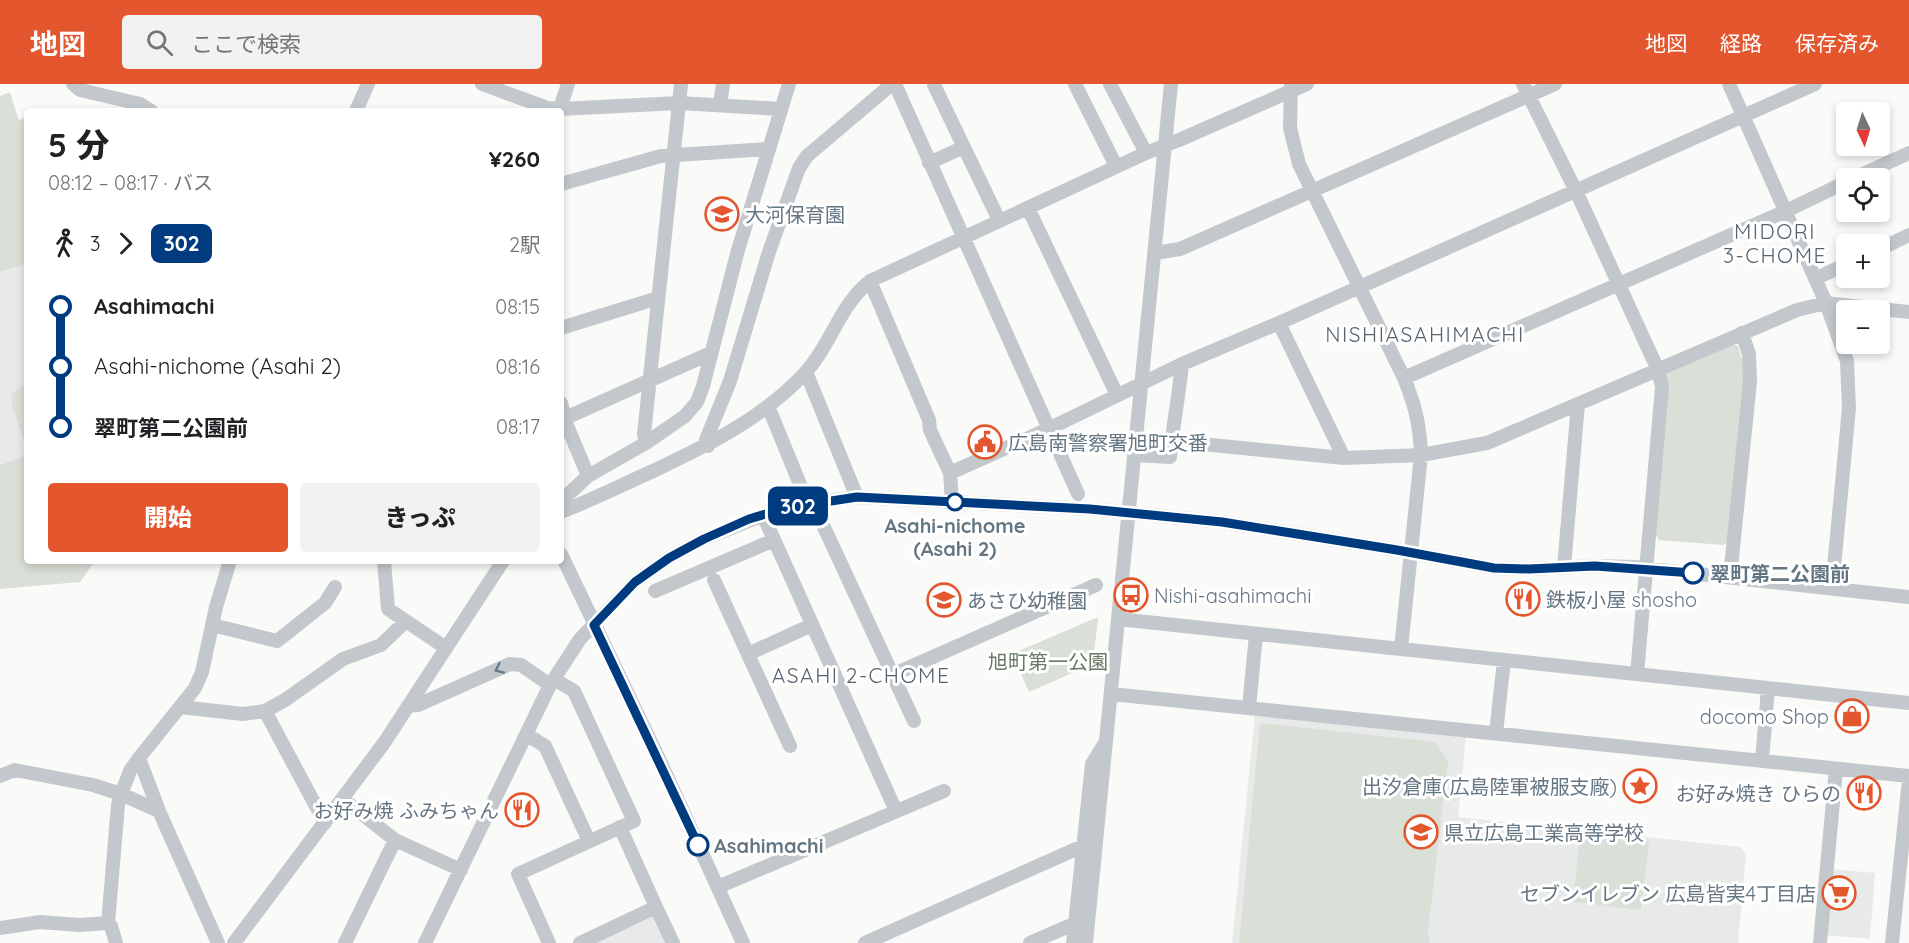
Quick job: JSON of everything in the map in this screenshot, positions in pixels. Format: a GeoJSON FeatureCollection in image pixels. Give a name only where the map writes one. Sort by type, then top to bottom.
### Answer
{"type":"FeatureCollection","features":[{"type":"Feature","properties":{"kind":"street"},"geometry":{"type":"LineString","coordinates":[[73,84],[80,90],[140,104],[146,108]]}},
{"type":"Feature","properties":{"kind":"street"},"geometry":{"type":"LineString","coordinates":[[357,108],[368,84]]}},
{"type":"Feature","properties":{"kind":"street"},"geometry":{"type":"LineString","coordinates":[[482,84],[548,108]]}},
{"type":"Feature","properties":{"kind":"street"},"geometry":{"type":"LineString","coordinates":[[561,108],[568,84]]}},
{"type":"Feature","properties":{"kind":"street"},"geometry":{"type":"LineString","coordinates":[[646,443],[644,434],[681,84]]}},
{"type":"Feature","properties":{"kind":"street"},"geometry":{"type":"LineString","coordinates":[[720,105],[723,84]]}},
{"type":"Feature","properties":{"kind":"street"},"geometry":{"type":"LineString","coordinates":[[564,498],[588,476],[646,443],[685,416],[696,402],[768,149],[789,84]]}},
{"type":"Feature","properties":{"kind":"street"},"geometry":{"type":"LineString","coordinates":[[708,446],[706,440],[730,381],[769,252],[799,168],[807,156],[885,88],[893,84],[1078,494]]}},
{"type":"Feature","properties":{"kind":"street"},"geometry":{"type":"LineString","coordinates":[[1075,84],[1116,166]]}},
{"type":"Feature","properties":{"kind":"street"},"geometry":{"type":"LineString","coordinates":[[1110,84],[1146,153]]}},
{"type":"Feature","properties":{"kind":"street"},"geometry":{"type":"LineString","coordinates":[[1086,943],[1171,84]]}},
{"type":"Feature","properties":{"kind":"street"},"geometry":{"type":"LineString","coordinates":[[564,511],[708,446],[743,425],[806,372],[820,353],[850,300],[870,281],[1116,166],[1291,88],[1306,84]]}},
{"type":"Feature","properties":{"kind":"street"},"geometry":{"type":"LineString","coordinates":[[1155,253],[1180,249],[1312,191],[1526,90],[1555,84]]}},
{"type":"Feature","properties":{"kind":"street"},"geometry":{"type":"LineString","coordinates":[[1729,84],[1826,303],[1847,361],[1849,408],[1832,589]]}},
{"type":"Feature","properties":{"kind":"street"},"geometry":{"type":"LineString","coordinates":[[950,473],[1048,429],[1182,364],[1815,84]]}},
{"type":"Feature","properties":{"kind":"street"},"geometry":{"type":"LineString","coordinates":[[934,85],[999,220]]}},
{"type":"Feature","properties":{"kind":"street"},"geometry":{"type":"LineString","coordinates":[[1291,88],[1290,128],[1299,164],[1404,378],[1415,406],[1420,430],[1421,455],[1401,649]]}},
{"type":"Feature","properties":{"kind":"street"},"geometry":{"type":"LineString","coordinates":[[1526,90],[1576,190],[1658,370],[1662,387],[1637,674]]}},
{"type":"Feature","properties":{"kind":"street"},"geometry":{"type":"LineString","coordinates":[[564,110],[679,103],[781,109]]}},
{"type":"Feature","properties":{"kind":"street"},"geometry":{"type":"LineString","coordinates":[[929,163],[964,147]]}},
{"type":"Feature","properties":{"kind":"street"},"geometry":{"type":"LineString","coordinates":[[564,183],[661,156],[768,149]]}},
{"type":"Feature","properties":{"kind":"street"},"geometry":{"type":"LineString","coordinates":[[1876,168],[1909,153]]}},
{"type":"Feature","properties":{"kind":"street"},"geometry":{"type":"LineString","coordinates":[[1404,378],[1786,211],[1836,187]]}},
{"type":"Feature","properties":{"kind":"street"},"geometry":{"type":"LineString","coordinates":[[1028,208],[1117,395]]}},
{"type":"Feature","properties":{"kind":"street"},"geometry":{"type":"LineString","coordinates":[[1890,244],[1909,235]]}},
{"type":"Feature","properties":{"kind":"street"},"geometry":{"type":"LineString","coordinates":[[1815,279],[1836,269]]}},
{"type":"Feature","properties":{"kind":"street"},"geometry":{"type":"LineString","coordinates":[[870,281],[929,420],[930,430],[950,473],[952,502]]}},
{"type":"Feature","properties":{"kind":"street"},"geometry":{"type":"LineString","coordinates":[[564,327],[658,297]]}},
{"type":"Feature","properties":{"kind":"street"},"geometry":{"type":"LineString","coordinates":[[1171,441],[1344,458],[1421,455],[1487,443],[1797,310],[1826,303],[1909,312]]}},
{"type":"Feature","properties":{"kind":"street"},"geometry":{"type":"LineString","coordinates":[[1279,323],[1344,458]]}},
{"type":"Feature","properties":{"kind":"street"},"geometry":{"type":"LineString","coordinates":[[1730,577],[1750,382],[1749,354],[1742,333]]}},
{"type":"Feature","properties":{"kind":"street"},"geometry":{"type":"LineString","coordinates":[[564,419],[711,353]]}},
{"type":"Feature","properties":{"kind":"street"},"geometry":{"type":"LineString","coordinates":[[1134,455],[1170,457],[1173,418],[1178,406],[1182,364]]}},
{"type":"Feature","properties":{"kind":"street"},"geometry":{"type":"LineString","coordinates":[[806,372],[857,497]]}},
{"type":"Feature","properties":{"kind":"street"},"geometry":{"type":"LineString","coordinates":[[1564,567],[1578,404]]}},
{"type":"Feature","properties":{"kind":"street"},"geometry":{"type":"LineString","coordinates":[[768,406],[914,721]]}},
{"type":"Feature","properties":{"kind":"street"},"geometry":{"type":"LineString","coordinates":[[564,421],[588,476]]}},
{"type":"Feature","properties":{"kind":"street"},"geometry":{"type":"LineString","coordinates":[[425,943],[552,682],[580,639],[635,582],[669,558],[704,539],[763,515],[814,503],[857,497],[1090,509],[1222,522],[1494,568],[1595,566],[1646,568],[1909,597]]}},
{"type":"Feature","properties":{"kind":"street"},"geometry":{"type":"LineString","coordinates":[[763,515],[896,811]]}},
{"type":"Feature","properties":{"kind":"street"},"geometry":{"type":"LineString","coordinates":[[655,591],[774,540]]}},
{"type":"Feature","properties":{"kind":"street"},"geometry":{"type":"LineString","coordinates":[[564,560],[743,943]]}},
{"type":"Feature","properties":{"kind":"street"},"geometry":{"type":"LineString","coordinates":[[116,943],[108,923],[118,805],[121,794],[130,771],[139,758],[195,688],[202,672],[229,564]]}},
{"type":"Feature","properties":{"kind":"street"},"geometry":{"type":"LineString","coordinates":[[384,564],[388,609],[446,648]]}},
{"type":"Feature","properties":{"kind":"street"},"geometry":{"type":"LineString","coordinates":[[234,943],[343,799],[408,706],[501,564]]}},
{"type":"Feature","properties":{"kind":"street"},"geometry":{"type":"LineString","coordinates":[[714,580],[790,746]]}},
{"type":"Feature","properties":{"kind":"street"},"geometry":{"type":"LineString","coordinates":[[892,675],[1096,585]]}},
{"type":"Feature","properties":{"kind":"street"},"geometry":{"type":"LineString","coordinates":[[212,626],[277,641],[325,603],[335,587]]}},
{"type":"Feature","properties":{"kind":"street"},"geometry":{"type":"LineString","coordinates":[[1118,619],[1909,703]]}},
{"type":"Feature","properties":{"kind":"street"},"geometry":{"type":"LineString","coordinates":[[180,707],[243,714],[265,711],[285,700],[343,659],[381,645],[406,621]]}},
{"type":"Feature","properties":{"kind":"street"},"geometry":{"type":"LineString","coordinates":[[748,654],[812,625]]}},
{"type":"Feature","properties":{"kind":"street"},"geometry":{"type":"LineString","coordinates":[[1249,708],[1256,634]]}},
{"type":"Feature","properties":{"kind":"street"},"geometry":{"type":"LineString","coordinates":[[1496,733],[1504,660]]}},
{"type":"Feature","properties":{"kind":"street"},"geometry":{"type":"LineString","coordinates":[[408,706],[418,705],[510,664],[521,665],[574,691],[634,821],[518,874],[549,943]]}},
{"type":"Feature","properties":{"kind":"street"},"geometry":{"type":"LineString","coordinates":[[1762,761],[1768,688]]}},
{"type":"Feature","properties":{"kind":"street"},"geometry":{"type":"LineString","coordinates":[[1111,694],[1909,778],[1892,943]]}},
{"type":"Feature","properties":{"kind":"street"},"geometry":{"type":"LineString","coordinates":[[265,711],[325,823]]}},
{"type":"Feature","properties":{"kind":"street"},"geometry":{"type":"LineString","coordinates":[[527,735],[545,746],[589,841]]}},
{"type":"Feature","properties":{"kind":"street"},"geometry":{"type":"LineString","coordinates":[[1073,943],[1092,764],[1107,739]]}},
{"type":"Feature","properties":{"kind":"street"},"geometry":{"type":"LineString","coordinates":[[139,758],[159,811],[218,943]]}},
{"type":"Feature","properties":{"kind":"street"},"geometry":{"type":"LineString","coordinates":[[1820,943],[1836,769]]}},
{"type":"Feature","properties":{"kind":"street"},"geometry":{"type":"LineString","coordinates":[[0,776],[15,770],[93,784],[159,811]]}},
{"type":"Feature","properties":{"kind":"street"},"geometry":{"type":"LineString","coordinates":[[717,887],[944,790]]}},
{"type":"Feature","properties":{"kind":"street"},"geometry":{"type":"LineString","coordinates":[[343,799],[395,840],[461,870]]}},
{"type":"Feature","properties":{"kind":"street"},"geometry":{"type":"LineString","coordinates":[[620,827],[673,943]]}},
{"type":"Feature","properties":{"kind":"street"},"geometry":{"type":"LineString","coordinates":[[345,943],[395,840]]}},
{"type":"Feature","properties":{"kind":"street"},"geometry":{"type":"LineString","coordinates":[[865,943],[1076,849],[1082,849]]}},
{"type":"Feature","properties":{"kind":"street"},"geometry":{"type":"LineString","coordinates":[[580,943],[656,907]]}},
{"type":"Feature","properties":{"kind":"street"},"geometry":{"type":"LineString","coordinates":[[0,928],[40,922],[79,925],[108,923]]}},
{"type":"Feature","properties":{"kind":"street"},"geometry":{"type":"LineString","coordinates":[[1030,943],[1069,926],[1074,926]]}},
{"type":"Feature","properties":{"kind":"shaded area"},"geometry":{"type":"Polygon","coordinates":[[[24,265],[24,384],[11,394],[24,444],[24,456],[0,465],[0,272],[24,265]]]}},
{"type":"Feature","properties":{"kind":"shaded area","name":"県立広島工業高等学校"},"geometry":{"type":"Polygon","coordinates":[[[1255,714],[1466,736],[1458,817],[1740,847],[1746,854],[1738,943],[1232,943],[1255,714]]]}},
{"type":"Feature","properties":{"kind":"shaded area"},"geometry":{"type":"Polygon","coordinates":[[[1831,869],[1875,873],[1870,939],[1826,935],[1831,869]]]}},
{"type":"Feature","properties":{"kind":"shaded area"},"geometry":{"type":"Polygon","coordinates":[[[654,913],[668,943],[590,943],[654,913]]]}},
{"type":"Feature","properties":{"kind":"green space"},"geometry":{"type":"Polygon","coordinates":[[[10,92],[19,121],[24,118],[24,265],[0,272],[0,96],[10,92]]]}},
{"type":"Feature","properties":{"kind":"green space"},"geometry":{"type":"Polygon","coordinates":[[[1733,344],[1738,346],[1745,371],[1728,542],[1723,545],[1659,540],[1655,534],[1668,396],[1666,374],[1668,371],[1733,344]]]}},
{"type":"Feature","properties":{"kind":"green space"},"geometry":{"type":"Polygon","coordinates":[[[24,384],[24,441],[13,410],[11,394],[24,384]]]}},
{"type":"Feature","properties":{"kind":"green space"},"geometry":{"type":"Polygon","coordinates":[[[24,456],[24,564],[93,564],[80,582],[0,589],[0,465],[24,456]]]}},
{"type":"Feature","properties":{"kind":"green space","name":"旭町第一公園"},"geometry":{"type":"Polygon","coordinates":[[[1098,617],[1093,664],[1029,692],[1012,654],[1098,617]]]}},
{"type":"Feature","properties":{"kind":"green space"},"geometry":{"type":"Polygon","coordinates":[[[1260,723],[1435,742],[1448,761],[1428,931],[1430,943],[1239,943],[1260,723]]]}},
{"type":"Feature","properties":{"kind":"green space"},"geometry":{"type":"Polygon","coordinates":[[[1580,834],[1649,841],[1641,910],[1573,902],[1580,834]]]}},
{"type":"Feature","properties":{"kind":"bus line","name":"302"},"geometry":{"type":"LineString","coordinates":[[698,845],[594,625],[635,582],[669,558],[749,519],[786,508],[857,497],[1090,509],[1222,522],[1494,568],[1595,566],[1693,573]]}},
{"type":"Feature","properties":{"kind":"place","name":"大河保育園"},"geometry":{"type":"Point","coordinates":[722,214]}},
{"type":"Feature","properties":{"kind":"place","name":"広島南警察署旭町交番"},"geometry":{"type":"Point","coordinates":[985,442]}},
{"type":"Feature","properties":{"kind":"place","name":"Asahi-nichome (Asahi 2)"},"geometry":{"type":"Point","coordinates":[955,502]}},
{"type":"Feature","properties":{"kind":"place","name":"翠町第二公園前"},"geometry":{"type":"Point","coordinates":[1693,573]}},
{"type":"Feature","properties":{"kind":"place","name":"Nishi-asahimachi"},"geometry":{"type":"Point","coordinates":[1131,595]}},
{"type":"Feature","properties":{"kind":"place","name":"鉄板小屋 shosho"},"geometry":{"type":"Point","coordinates":[1523,599]}},
{"type":"Feature","properties":{"kind":"place","name":"あさひ幼稚園"},"geometry":{"type":"Point","coordinates":[944,600]}},
{"type":"Feature","properties":{"kind":"place","name":"docomo Shop"},"geometry":{"type":"Point","coordinates":[1852,716]}},
{"type":"Feature","properties":{"kind":"place","name":"出汐倉庫(広島陸軍被服支廠)"},"geometry":{"type":"Point","coordinates":[1640,786]}},
{"type":"Feature","properties":{"kind":"place","name":"お好み焼き ひらの"},"geometry":{"type":"Point","coordinates":[1864,793]}},
{"type":"Feature","properties":{"kind":"place","name":"お好み焼 ふみちゃん"},"geometry":{"type":"Point","coordinates":[522,810]}},
{"type":"Feature","properties":{"kind":"place","name":"県立広島工業高等学校"},"geometry":{"type":"Point","coordinates":[1421,832]}},
{"type":"Feature","properties":{"kind":"place","name":"Asahimachi"},"geometry":{"type":"Point","coordinates":[698,845]}},
{"type":"Feature","properties":{"kind":"place","name":"セブンイレブン 広島皆実4丁目店"},"geometry":{"type":"Point","coordinates":[1839,893]}},
{"type":"Feature","properties":{"kind":"district","name":"MIDORI 3-CHOME"},"geometry":{"type":"Point","coordinates":[1775,243]}},
{"type":"Feature","properties":{"kind":"district","name":"NISHIASAHIMACHI"},"geometry":{"type":"Point","coordinates":[1425,334]}},
{"type":"Feature","properties":{"kind":"district","name":"ASAHI 2-CHOME"},"geometry":{"type":"Point","coordinates":[861,675]}}]}
